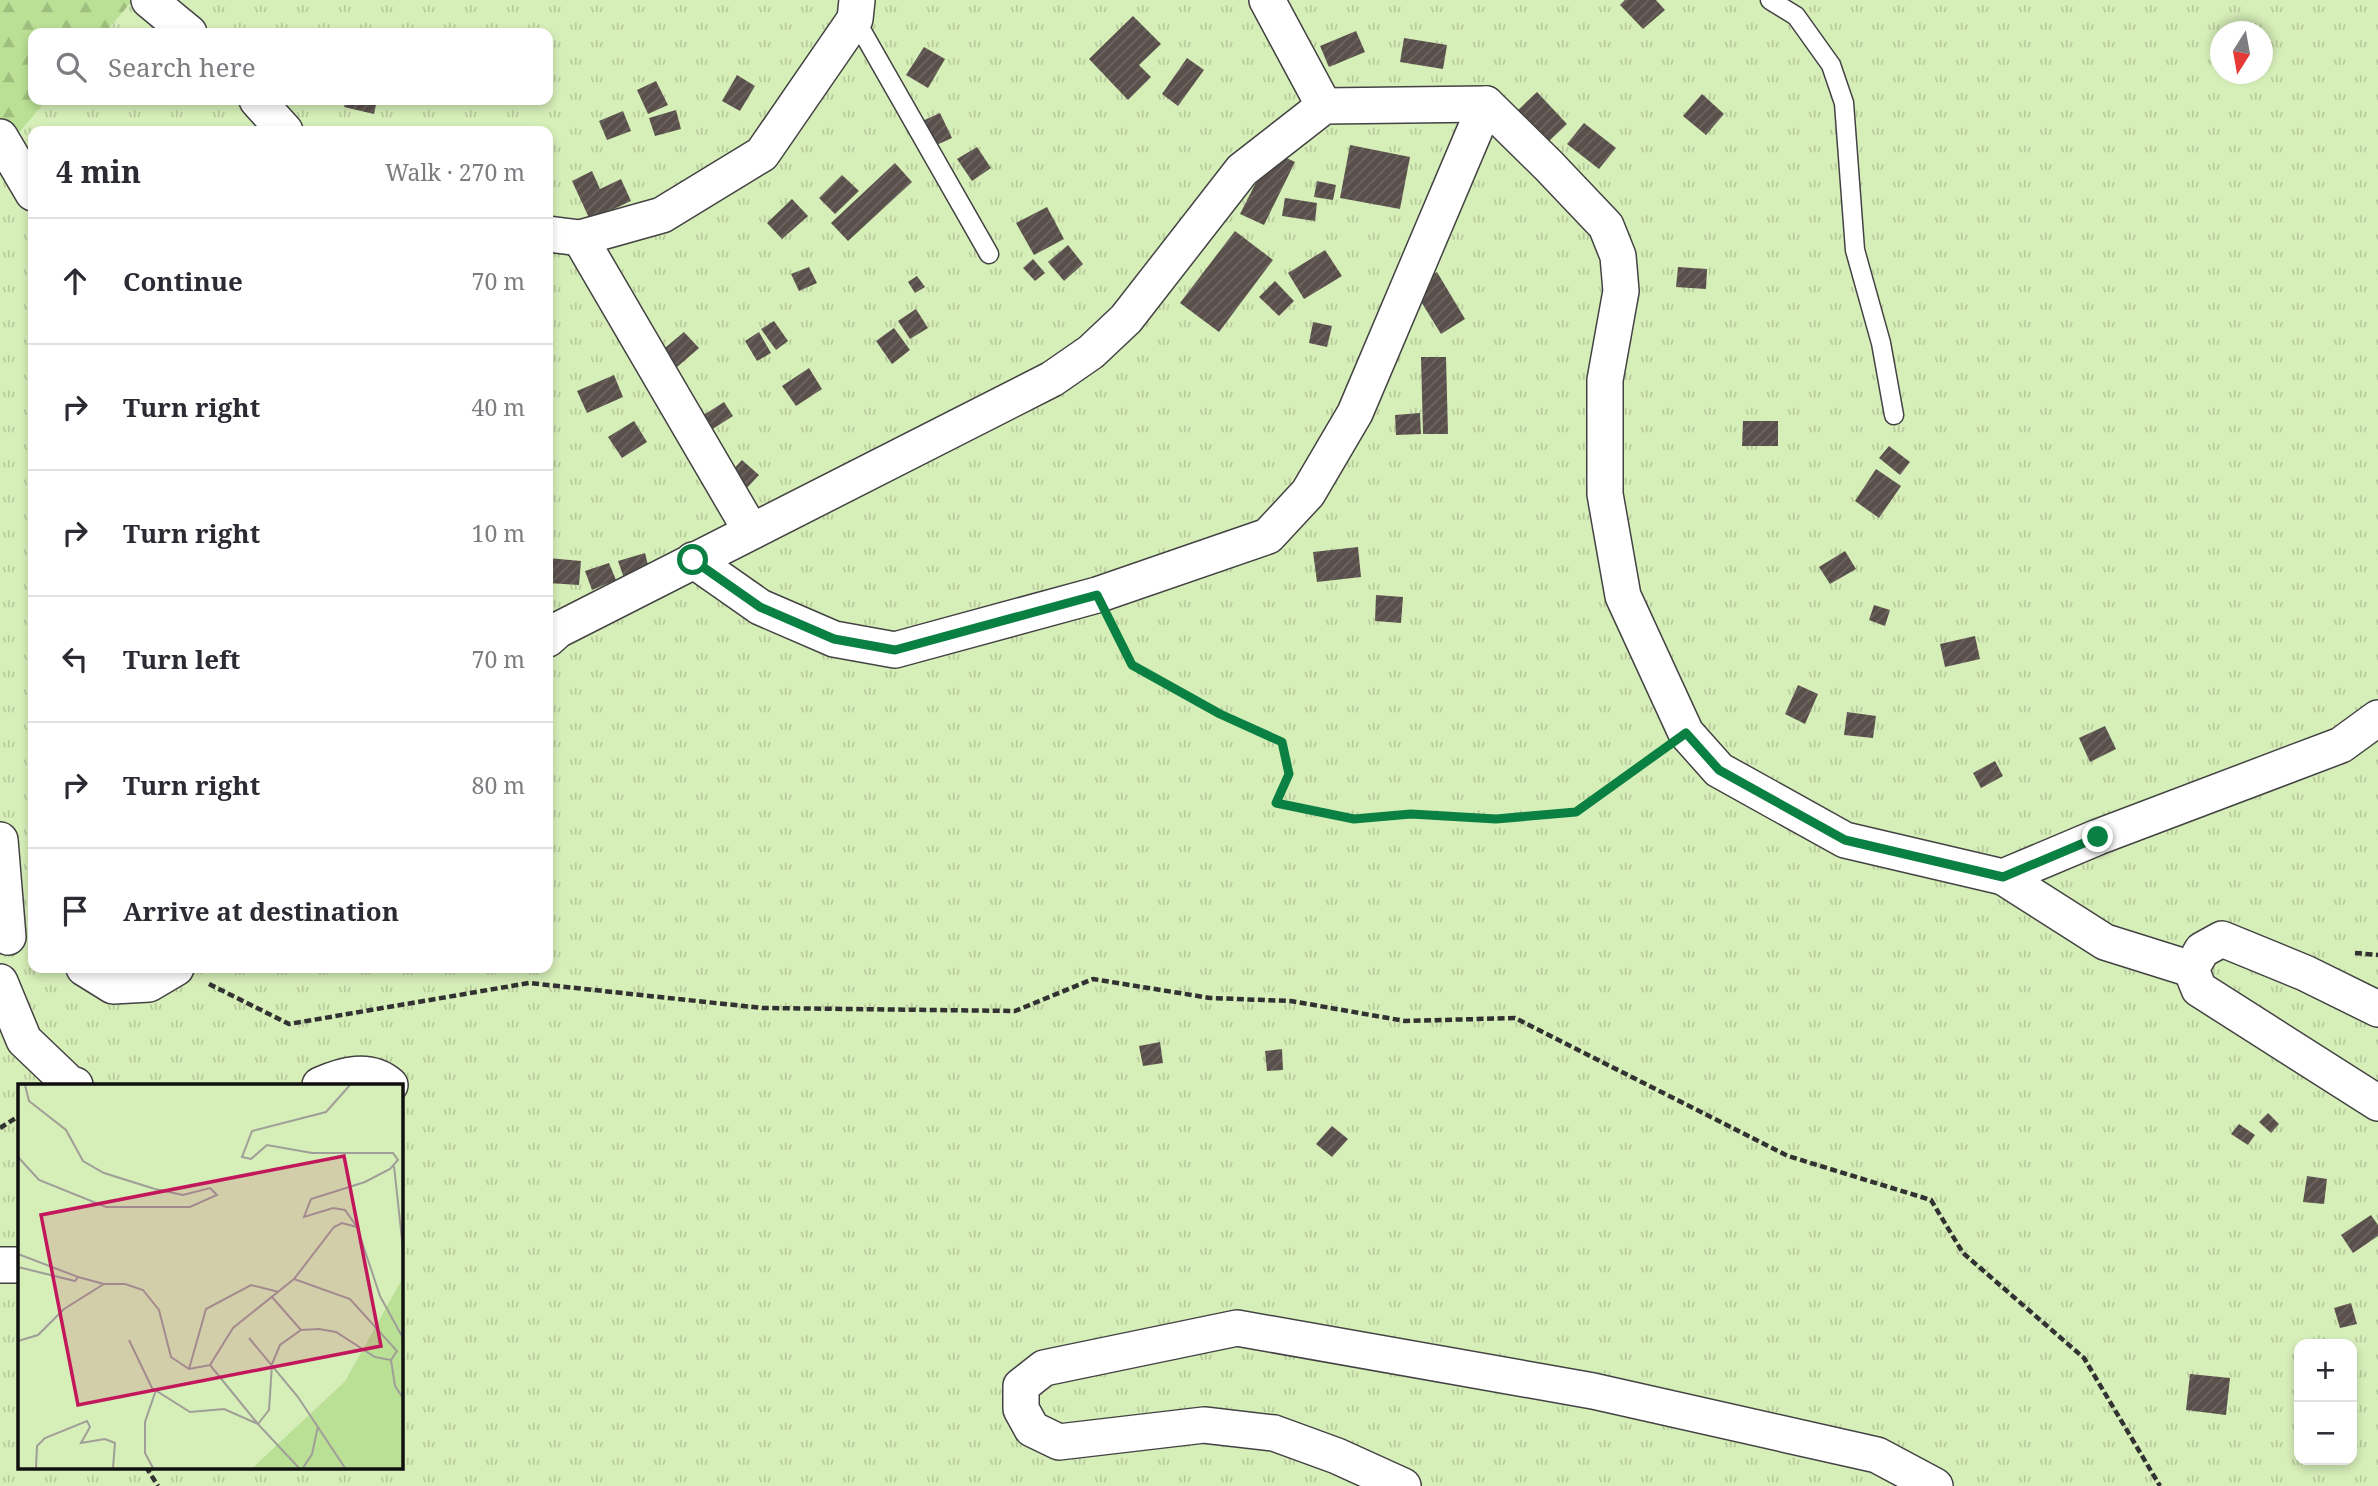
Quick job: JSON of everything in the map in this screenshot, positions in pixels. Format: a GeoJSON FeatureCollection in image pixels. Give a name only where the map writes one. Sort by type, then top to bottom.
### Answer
{"type":"FeatureCollection","features":[{"type":"Feature","properties":{"kind":"street"},"geometry":{"type":"LineString","coordinates":[[149,0],[183,28]]}},
{"type":"Feature","properties":{"kind":"street"},"geometry":{"type":"LineString","coordinates":[[1267,0],[1324,106]]}},
{"type":"Feature","properties":{"kind":"street"},"geometry":{"type":"LineString","coordinates":[[751,531],[564,236],[662,215],[762,154],[852,6]]}},
{"type":"Feature","properties":{"kind":"street"},"geometry":{"type":"LineString","coordinates":[[693,560],[760,607],[834,639],[895,650],[1097,595],[1268,536],[1308,493],[1355,413],[1486,104]]}},
{"type":"Feature","properties":{"kind":"street"},"geometry":{"type":"LineString","coordinates":[[553,630],[1052,379],[1091,352],[1126,319],[1242,170],[1324,106],[1486,104],[1606,226],[1618,256],[1620,291],[1605,380],[1605,494],[1623,596],[1686,733],[1719,770],[1845,840],[2003,877],[2105,942],[2191,969]]}},
{"type":"Feature","properties":{"kind":"street"},"geometry":{"type":"LineString","coordinates":[[262,105],[280,126]]}},
{"type":"Feature","properties":{"kind":"street"},"geometry":{"type":"LineString","coordinates":[[0,137],[28,185]]}},
{"type":"Feature","properties":{"kind":"street"},"geometry":{"type":"LineString","coordinates":[[2003,877],[2098,837],[2341,745],[2378,719]]}},
{"type":"Feature","properties":{"kind":"street"},"geometry":{"type":"LineString","coordinates":[[0,840],[14,941]]}},
{"type":"Feature","properties":{"kind":"street"},"geometry":{"type":"LineString","coordinates":[[2191,969],[2202,950],[2222,939],[2305,973],[2378,1009]]}},
{"type":"Feature","properties":{"kind":"street"},"geometry":{"type":"LineString","coordinates":[[2191,969],[2199,989],[2378,1103]]}},
{"type":"Feature","properties":{"kind":"street"},"geometry":{"type":"LineString","coordinates":[[92,973],[113,986],[149,984],[189,974]]}},
{"type":"Feature","properties":{"kind":"street"},"geometry":{"type":"LineString","coordinates":[[0,982],[24,1040],[72,1084]]}},
{"type":"Feature","properties":{"kind":"street"},"geometry":{"type":"LineString","coordinates":[[322,1084],[345,1074],[379,1076],[389,1084]]}},
{"type":"Feature","properties":{"kind":"street"},"geometry":{"type":"LineString","coordinates":[[0,1265],[18,1265]]}},
{"type":"Feature","properties":{"kind":"street"},"geometry":{"type":"LineString","coordinates":[[1403,1486],[1337,1456],[1274,1433],[1204,1425],[1059,1442],[1032,1429],[1021,1409],[1021,1386],[1044,1368],[1237,1328],[1593,1391],[1877,1454],[1935,1486]]}},
{"type":"Feature","properties":{"kind":"lane"},"geometry":{"type":"LineString","coordinates":[[1770,0],[1796,16],[1817,45],[1831,65],[1844,103],[1855,250],[1881,343],[1894,415]]}},
{"type":"Feature","properties":{"kind":"lane"},"geometry":{"type":"LineString","coordinates":[[852,6],[989,254]]}},
{"type":"Feature","properties":{"kind":"path"},"geometry":{"type":"LineString","coordinates":[[1097,595],[1132,665],[1220,714],[1282,742],[1289,774],[1276,803],[1354,819],[1411,814],[1496,819],[1576,812],[1686,733]]}},
{"type":"Feature","properties":{"kind":"path"},"geometry":{"type":"LineString","coordinates":[[189,974],[289,1024],[529,983],[762,1009],[1015,1012],[1093,979],[1210,998],[1291,1001],[1405,1021],[1515,1018],[1787,1156],[1931,1200],[1963,1253],[2084,1358],[2160,1486]]}},
{"type":"Feature","properties":{"kind":"path"},"geometry":{"type":"LineString","coordinates":[[0,1128],[18,1117]]}},
{"type":"Feature","properties":{"kind":"path"},"geometry":{"type":"LineString","coordinates":[[147,1468],[158,1486]]}},
{"type":"Feature","properties":{"kind":"green space"},"geometry":{"type":"Polygon","coordinates":[[[0,0],[133,0],[109,28],[28,28],[28,105],[43,105],[0,155],[0,0]]]}},
{"type":"Feature","properties":{"kind":"green space"},"geometry":{"type":"Polygon","coordinates":[[[133,0],[2378,0],[2378,1486],[0,1486],[0,155],[43,105],[553,105],[553,28],[109,28],[133,0]]]}},
{"type":"Feature","properties":{"kind":"building"},"geometry":{"type":"Polygon","coordinates":[[[1625,0],[1656,0],[1665,10],[1643,29],[1620,5],[1625,0]]]}},
{"type":"Feature","properties":{"kind":"building"},"geometry":{"type":"Polygon","coordinates":[[[1133,16],[1161,44],[1139,65],[1151,77],[1128,100],[1089,59],[1133,16]]]}},
{"type":"Feature","properties":{"kind":"building"},"geometry":{"type":"Polygon","coordinates":[[[1356,31],[1365,52],[1329,67],[1320,46],[1356,31]]]}},
{"type":"Feature","properties":{"kind":"building"},"geometry":{"type":"Polygon","coordinates":[[[1404,38],[1447,45],[1443,69],[1400,62],[1404,38]]]}},
{"type":"Feature","properties":{"kind":"building"},"geometry":{"type":"Polygon","coordinates":[[[924,47],[945,59],[928,88],[906,75],[924,47]]]}},
{"type":"Feature","properties":{"kind":"building"},"geometry":{"type":"Polygon","coordinates":[[[1187,58],[1204,70],[1178,106],[1162,94],[1187,58]]]}},
{"type":"Feature","properties":{"kind":"building"},"geometry":{"type":"Polygon","coordinates":[[[737,75],[755,86],[740,111],[722,101],[737,75]]]}},
{"type":"Feature","properties":{"kind":"building"},"geometry":{"type":"Polygon","coordinates":[[[656,81],[668,105],[648,114],[637,90],[656,81]]]}},
{"type":"Feature","properties":{"kind":"building"},"geometry":{"type":"Polygon","coordinates":[[[1537,92],[1567,124],[1546,144],[1517,111],[1537,92]]]}},
{"type":"Feature","properties":{"kind":"building"},"geometry":{"type":"Polygon","coordinates":[[[1702,94],[1724,114],[1706,135],[1683,116],[1702,94]]]}},
{"type":"Feature","properties":{"kind":"building"},"geometry":{"type":"Polygon","coordinates":[[[345,105],[376,105],[374,114],[345,105]]]}},
{"type":"Feature","properties":{"kind":"building"},"geometry":{"type":"Polygon","coordinates":[[[676,110],[681,129],[655,136],[649,118],[676,110]]]}},
{"type":"Feature","properties":{"kind":"building"},"geometry":{"type":"Polygon","coordinates":[[[623,111],[631,131],[607,140],[599,121],[623,111]]]}},
{"type":"Feature","properties":{"kind":"building"},"geometry":{"type":"Polygon","coordinates":[[[940,113],[952,138],[932,147],[920,122],[940,113]]]}},
{"type":"Feature","properties":{"kind":"building"},"geometry":{"type":"Polygon","coordinates":[[[1584,123],[1616,148],[1599,169],[1567,144],[1584,123]]]}},
{"type":"Feature","properties":{"kind":"building"},"geometry":{"type":"Polygon","coordinates":[[[1350,145],[1410,157],[1400,209],[1340,198],[1350,145]]]}},
{"type":"Feature","properties":{"kind":"building"},"geometry":{"type":"Polygon","coordinates":[[[977,147],[991,168],[972,181],[957,159],[977,147]]]}},
{"type":"Feature","properties":{"kind":"building"},"geometry":{"type":"Polygon","coordinates":[[[1272,151],[1295,162],[1264,225],[1240,214],[1272,151]]]}},
{"type":"Feature","properties":{"kind":"building"},"geometry":{"type":"Polygon","coordinates":[[[895,163],[912,182],[848,241],[831,223],[895,163]]]}},
{"type":"Feature","properties":{"kind":"building"},"geometry":{"type":"Polygon","coordinates":[[[592,171],[600,189],[621,179],[631,201],[590,220],[572,181],[592,171]]]}},
{"type":"Feature","properties":{"kind":"building"},"geometry":{"type":"Polygon","coordinates":[[[842,175],[859,191],[835,214],[819,198],[842,175]]]}},
{"type":"Feature","properties":{"kind":"building"},"geometry":{"type":"Polygon","coordinates":[[[1317,181],[1336,185],[1333,200],[1314,197],[1317,181]]]}},
{"type":"Feature","properties":{"kind":"building"},"geometry":{"type":"Polygon","coordinates":[[[1285,198],[1317,203],[1315,221],[1282,216],[1285,198]]]}},
{"type":"Feature","properties":{"kind":"building"},"geometry":{"type":"Polygon","coordinates":[[[792,199],[808,216],[782,239],[767,223],[792,199]]]}},
{"type":"Feature","properties":{"kind":"building"},"geometry":{"type":"Polygon","coordinates":[[[1047,207],[1064,239],[1034,255],[1016,223],[1047,207]]]}},
{"type":"Feature","properties":{"kind":"building"},"geometry":{"type":"Polygon","coordinates":[[[1235,231],[1273,260],[1219,332],[1180,303],[1235,231]]]}},
{"type":"Feature","properties":{"kind":"building"},"geometry":{"type":"Polygon","coordinates":[[[1068,245],[1083,264],[1064,281],[1048,262],[1068,245]]]}},
{"type":"Feature","properties":{"kind":"building"},"geometry":{"type":"Polygon","coordinates":[[[1325,250],[1342,276],[1304,299],[1288,273],[1325,250]]]}},
{"type":"Feature","properties":{"kind":"building"},"geometry":{"type":"Polygon","coordinates":[[[1033,259],[1045,273],[1035,281],[1023,268],[1033,259]]]}},
{"type":"Feature","properties":{"kind":"building"},"geometry":{"type":"Polygon","coordinates":[[[809,267],[817,283],[799,291],[791,274],[809,267]]]}},
{"type":"Feature","properties":{"kind":"building"},"geometry":{"type":"Polygon","coordinates":[[[1678,267],[1707,269],[1706,289],[1676,287],[1678,267]]]}},
{"type":"Feature","properties":{"kind":"building"},"geometry":{"type":"Polygon","coordinates":[[[1437,272],[1465,319],[1441,334],[1412,287],[1437,272]]]}},
{"type":"Feature","properties":{"kind":"building"},"geometry":{"type":"Polygon","coordinates":[[[917,276],[925,287],[915,293],[908,282],[917,276]]]}},
{"type":"Feature","properties":{"kind":"building"},"geometry":{"type":"Polygon","coordinates":[[[1275,281],[1294,301],[1279,316],[1259,297],[1275,281]]]}},
{"type":"Feature","properties":{"kind":"building"},"geometry":{"type":"Polygon","coordinates":[[[916,309],[928,328],[910,339],[898,321],[916,309]]]}},
{"type":"Feature","properties":{"kind":"building"},"geometry":{"type":"Polygon","coordinates":[[[774,321],[788,341],[776,350],[761,329],[774,321]]]}},
{"type":"Feature","properties":{"kind":"building"},"geometry":{"type":"Polygon","coordinates":[[[1313,322],[1332,326],[1327,347],[1309,343],[1313,322]]]}},
{"type":"Feature","properties":{"kind":"building"},"geometry":{"type":"Polygon","coordinates":[[[894,328],[910,350],[892,364],[876,341],[894,328]]]}},
{"type":"Feature","properties":{"kind":"building"},"geometry":{"type":"Polygon","coordinates":[[[684,332],[699,348],[669,374],[654,357],[684,332]]]}},
{"type":"Feature","properties":{"kind":"building"},"geometry":{"type":"Polygon","coordinates":[[[759,332],[771,353],[757,361],[745,341],[759,332]]]}},
{"type":"Feature","properties":{"kind":"building"},"geometry":{"type":"Polygon","coordinates":[[[1421,357],[1446,357],[1448,434],[1423,434],[1421,357]]]}},
{"type":"Feature","properties":{"kind":"building"},"geometry":{"type":"Polygon","coordinates":[[[809,368],[822,389],[796,406],[782,386],[809,368]]]}},
{"type":"Feature","properties":{"kind":"building"},"geometry":{"type":"Polygon","coordinates":[[[614,375],[623,397],[587,413],[577,391],[614,375]]]}},
{"type":"Feature","properties":{"kind":"building"},"geometry":{"type":"Polygon","coordinates":[[[724,402],[733,416],[708,432],[699,418],[724,402]]]}},
{"type":"Feature","properties":{"kind":"building"},"geometry":{"type":"Polygon","coordinates":[[[1420,413],[1421,434],[1396,435],[1395,415],[1420,413]]]}},
{"type":"Feature","properties":{"kind":"building"},"geometry":{"type":"Polygon","coordinates":[[[634,421],[647,442],[622,458],[608,437],[634,421]]]}},
{"type":"Feature","properties":{"kind":"building"},"geometry":{"type":"Polygon","coordinates":[[[1743,421],[1778,421],[1778,446],[1742,446],[1743,421]]]}},
{"type":"Feature","properties":{"kind":"building"},"geometry":{"type":"Polygon","coordinates":[[[1889,446],[1910,462],[1900,475],[1879,458],[1889,446]]]}},
{"type":"Feature","properties":{"kind":"building"},"geometry":{"type":"Polygon","coordinates":[[[742,460],[759,475],[744,491],[727,476],[742,460]]]}},
{"type":"Feature","properties":{"kind":"building"},"geometry":{"type":"Polygon","coordinates":[[[1876,469],[1901,486],[1879,518],[1855,501],[1876,469]]]}},
{"type":"Feature","properties":{"kind":"building"},"geometry":{"type":"Polygon","coordinates":[[[1358,547],[1361,577],[1317,582],[1313,552],[1358,547]]]}},
{"type":"Feature","properties":{"kind":"building"},"geometry":{"type":"Polygon","coordinates":[[[1845,551],[1856,569],[1830,584],[1819,567],[1845,551]]]}},
{"type":"Feature","properties":{"kind":"building"},"geometry":{"type":"Polygon","coordinates":[[[645,553],[650,573],[625,581],[618,561],[645,553]]]}},
{"type":"Feature","properties":{"kind":"building"},"geometry":{"type":"Polygon","coordinates":[[[553,558],[581,561],[579,585],[553,583],[553,558]]]}},
{"type":"Feature","properties":{"kind":"building"},"geometry":{"type":"Polygon","coordinates":[[[609,563],[616,580],[592,590],[585,571],[609,563]]]}},
{"type":"Feature","properties":{"kind":"building"},"geometry":{"type":"Polygon","coordinates":[[[1376,595],[1403,597],[1401,623],[1375,621],[1376,595]]]}},
{"type":"Feature","properties":{"kind":"building"},"geometry":{"type":"Polygon","coordinates":[[[1874,605],[1890,610],[1885,626],[1869,620],[1874,605]]]}},
{"type":"Feature","properties":{"kind":"building"},"geometry":{"type":"Polygon","coordinates":[[[1975,636],[1980,659],[1945,667],[1940,644],[1975,636]]]}},
{"type":"Feature","properties":{"kind":"building"},"geometry":{"type":"Polygon","coordinates":[[[1798,685],[1818,694],[1805,724],[1785,714],[1798,685]]]}},
{"type":"Feature","properties":{"kind":"building"},"geometry":{"type":"Polygon","coordinates":[[[1847,712],[1876,716],[1873,738],[1844,735],[1847,712]]]}},
{"type":"Feature","properties":{"kind":"building"},"geometry":{"type":"Polygon","coordinates":[[[2105,726],[2116,749],[2090,762],[2079,738],[2105,726]]]}},
{"type":"Feature","properties":{"kind":"building"},"geometry":{"type":"Polygon","coordinates":[[[1995,761],[2003,776],[1981,788],[1973,773],[1995,761]]]}},
{"type":"Feature","properties":{"kind":"building"},"geometry":{"type":"Polygon","coordinates":[[[1160,1042],[1163,1063],[1143,1066],[1139,1046],[1160,1042]]]}},
{"type":"Feature","properties":{"kind":"building"},"geometry":{"type":"Polygon","coordinates":[[[1282,1049],[1283,1070],[1267,1071],[1265,1051],[1282,1049]]]}},
{"type":"Feature","properties":{"kind":"building"},"geometry":{"type":"Polygon","coordinates":[[[2268,1113],[2279,1124],[2271,1133],[2259,1122],[2268,1113]]]}},
{"type":"Feature","properties":{"kind":"building"},"geometry":{"type":"Polygon","coordinates":[[[2239,1124],[2255,1135],[2248,1145],[2231,1134],[2239,1124]]]}},
{"type":"Feature","properties":{"kind":"building"},"geometry":{"type":"Polygon","coordinates":[[[1332,1126],[1348,1139],[1332,1157],[1316,1144],[1332,1126]]]}},
{"type":"Feature","properties":{"kind":"building"},"geometry":{"type":"Polygon","coordinates":[[[2307,1176],[2327,1179],[2324,1204],[2303,1202],[2307,1176]]]}},
{"type":"Feature","properties":{"kind":"building"},"geometry":{"type":"Polygon","coordinates":[[[2371,1215],[2378,1225],[2378,1236],[2353,1253],[2341,1235],[2371,1215]]]}},
{"type":"Feature","properties":{"kind":"building"},"geometry":{"type":"Polygon","coordinates":[[[2351,1303],[2357,1324],[2340,1328],[2334,1308],[2351,1303]]]}},
{"type":"Feature","properties":{"kind":"building"},"geometry":{"type":"Polygon","coordinates":[[[2190,1374],[2230,1378],[2226,1415],[2186,1410],[2190,1374]]]}},
{"type":"Feature","properties":{"kind":"route"},"geometry":{"type":"LineString","coordinates":[[693,560],[760,607],[834,639],[895,650],[1097,595],[1132,665],[1220,714],[1282,742],[1289,774],[1276,803],[1354,819],[1411,814],[1496,819],[1576,812],[1686,733],[1719,770],[1845,840],[2003,877],[2098,837]]}}]}
